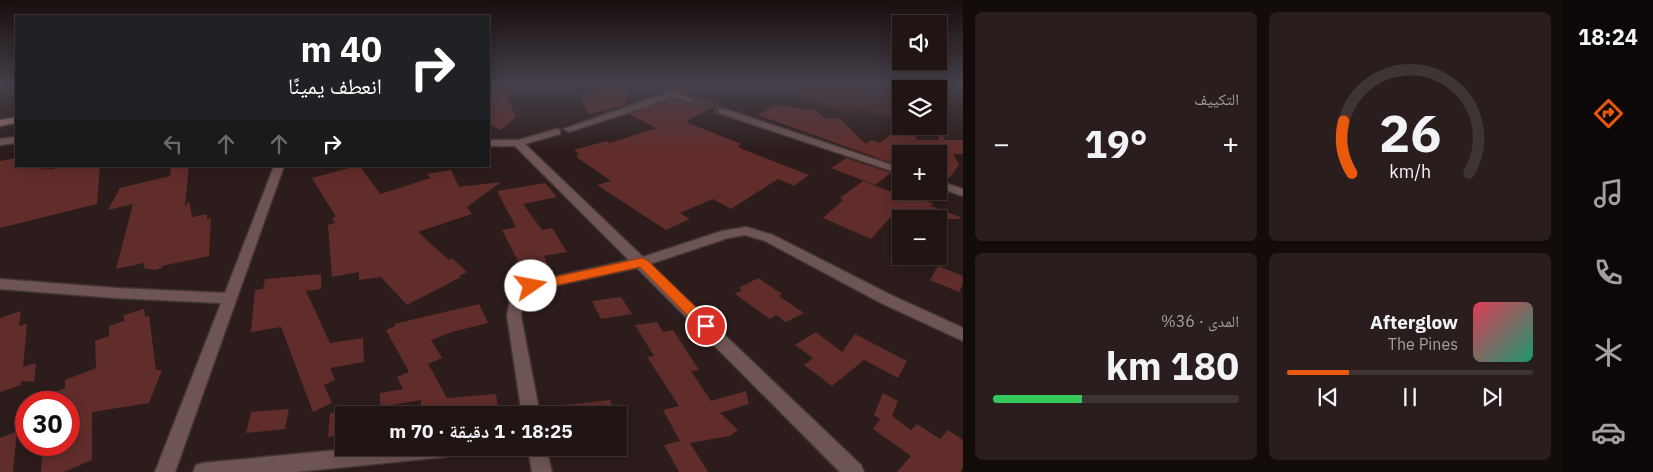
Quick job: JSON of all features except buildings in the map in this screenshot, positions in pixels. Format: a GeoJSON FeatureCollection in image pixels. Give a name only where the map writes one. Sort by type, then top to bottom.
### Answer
{"type":"FeatureCollection","features":[{"type":"Feature","properties":{"kind":"main road"},"geometry":{"type":"LineString","coordinates":[[0,115],[15,112]]}},
{"type":"Feature","properties":{"kind":"main road"},"geometry":{"type":"LineString","coordinates":[[0,123],[15,120]]}},
{"type":"Feature","properties":{"kind":"street"},"geometry":{"type":"LineString","coordinates":[[569,129],[636,107]]}},
{"type":"Feature","properties":{"kind":"street"},"geometry":{"type":"LineString","coordinates":[[722,111],[892,169]]}},
{"type":"Feature","properties":{"kind":"street"},"geometry":{"type":"LineString","coordinates":[[490,143],[518,143],[557,132]]}},
{"type":"Feature","properties":{"kind":"street"},"geometry":{"type":"LineString","coordinates":[[0,142],[15,138]]}},
{"type":"Feature","properties":{"kind":"street"},"geometry":{"type":"LineString","coordinates":[[518,143],[642,262],[854,472]]}},
{"type":"Feature","properties":{"kind":"street"},"geometry":{"type":"LineString","coordinates":[[166,472],[207,357],[232,298],[279,167]]}},
{"type":"Feature","properties":{"kind":"street"},"geometry":{"type":"LineString","coordinates":[[947,187],[963,193]]}},
{"type":"Feature","properties":{"kind":"street"},"geometry":{"type":"LineString","coordinates":[[529,406],[514,316],[516,298],[531,286],[642,262],[726,234],[746,231],[770,238],[886,299],[963,335]]}},
{"type":"Feature","properties":{"kind":"street"},"geometry":{"type":"LineString","coordinates":[[0,284],[116,293],[232,298]]}},
{"type":"Feature","properties":{"kind":"street"},"geometry":{"type":"LineString","coordinates":[[203,472],[365,456]]}},
{"type":"Feature","properties":{"kind":"street"},"geometry":{"type":"LineString","coordinates":[[539,456],[542,472]]}},
{"type":"Feature","properties":{"kind":"shaded area"},"geometry":{"type":"Polygon","coordinates":[[[829,107],[892,107],[892,118],[862,110],[843,111],[829,107]]]}},
{"type":"Feature","properties":{"kind":"tunnel"},"geometry":{"type":"LineString","coordinates":[[711,107],[722,111]]}},
{"type":"Feature","properties":{"kind":"route"},"geometry":{"type":"LineString","coordinates":[[531,286],[642,262],[706,326]]}}]}
